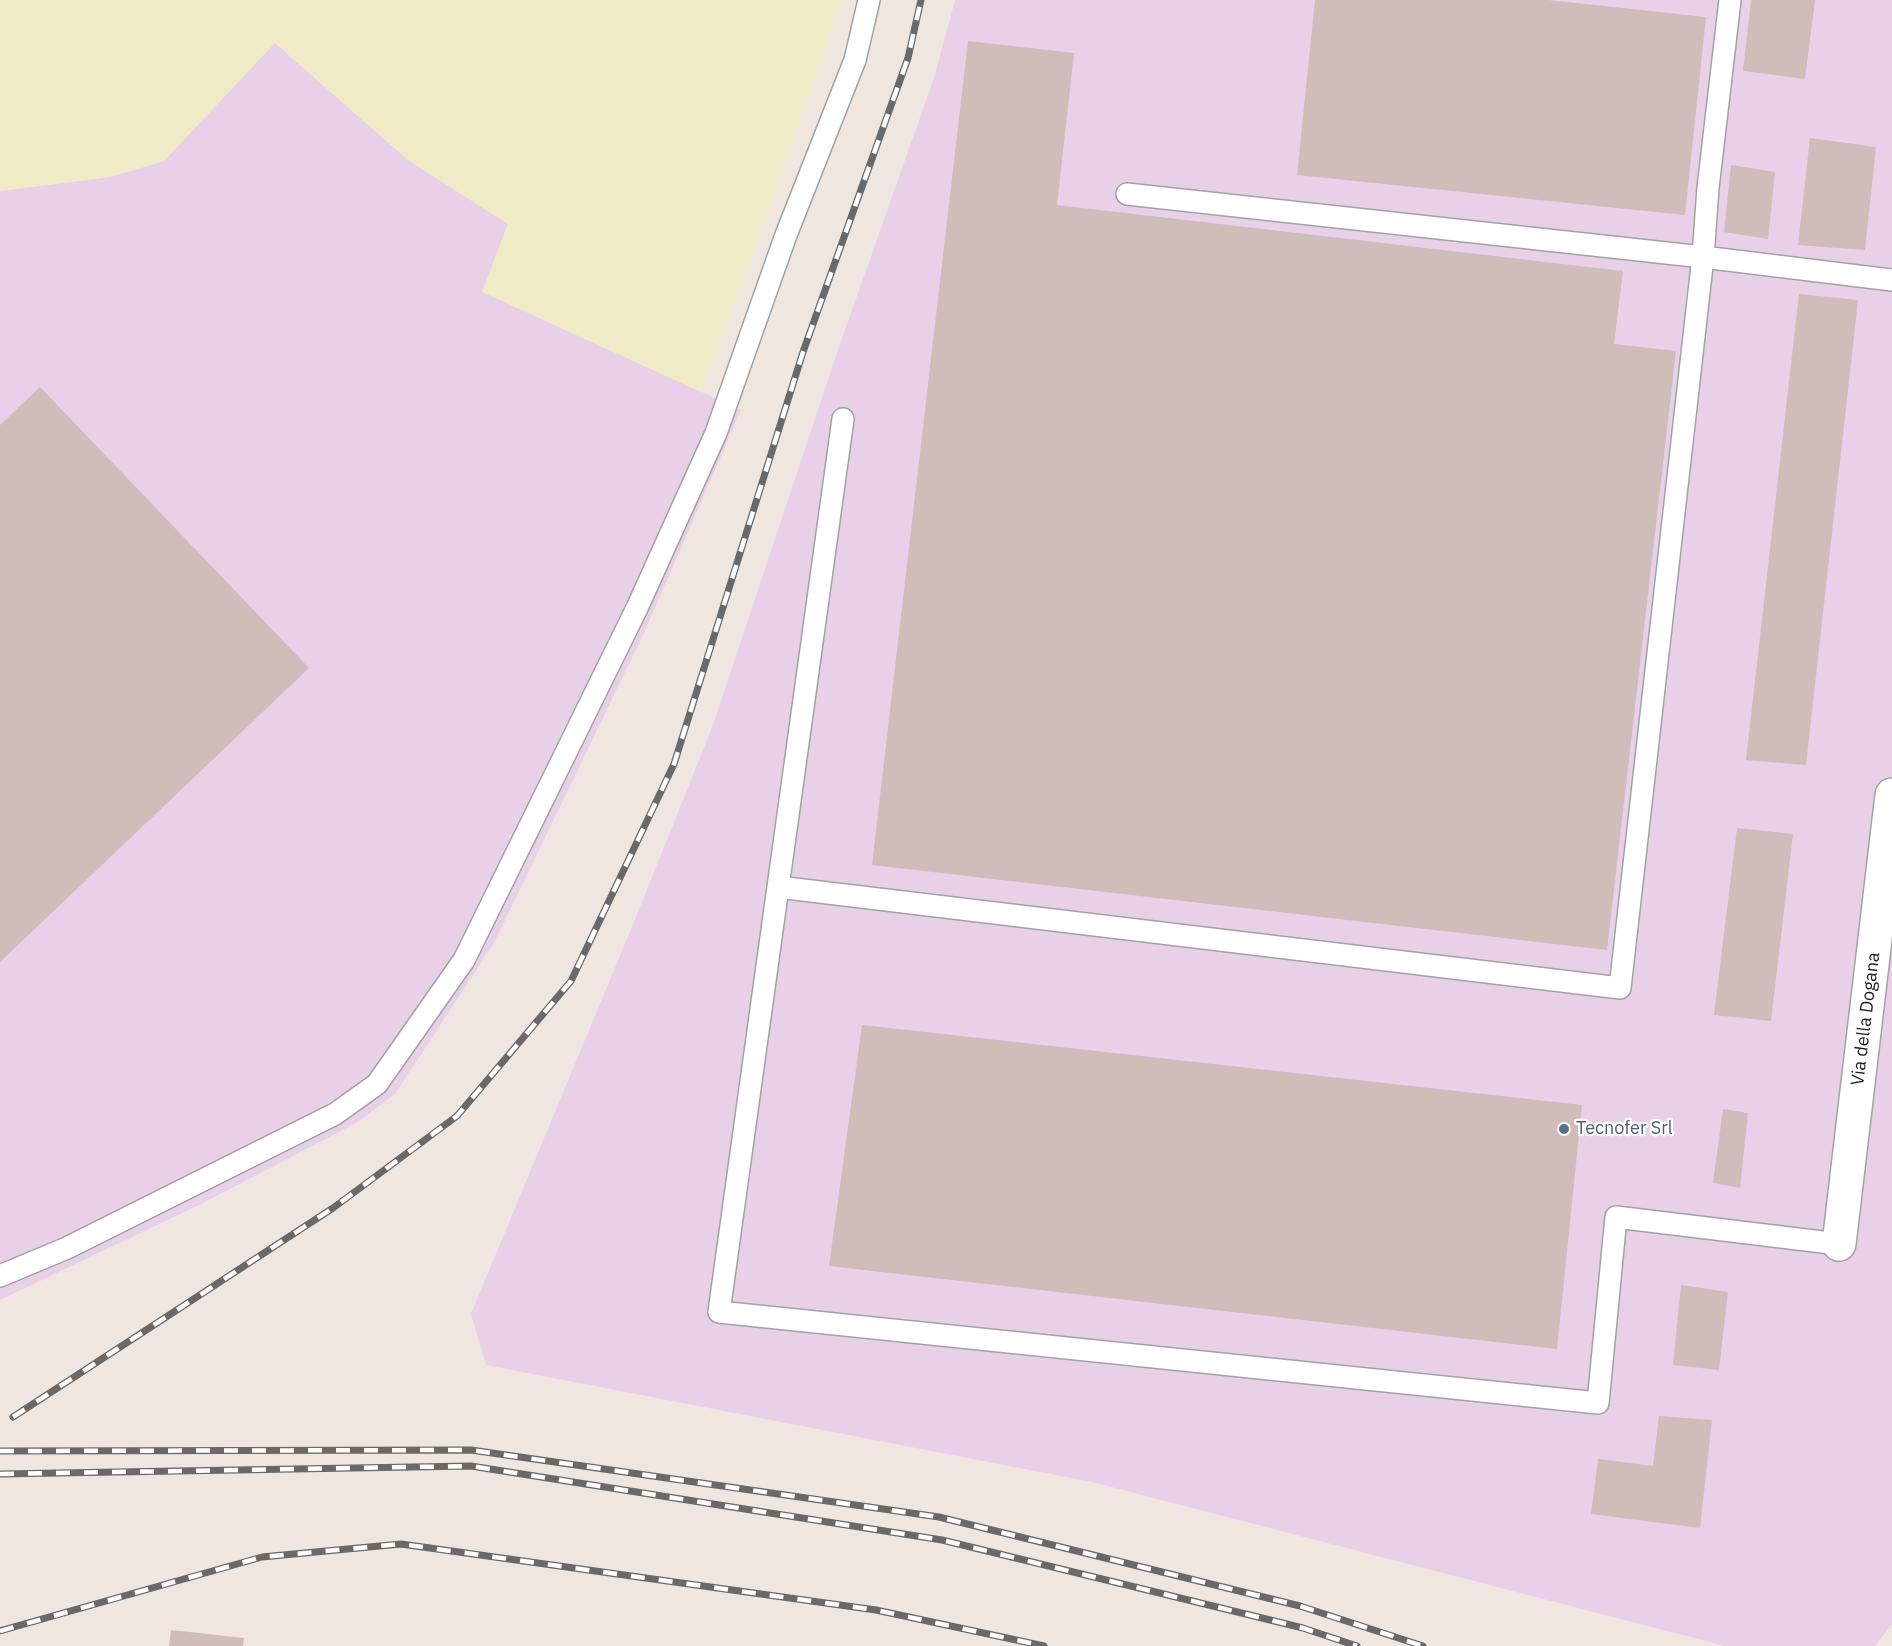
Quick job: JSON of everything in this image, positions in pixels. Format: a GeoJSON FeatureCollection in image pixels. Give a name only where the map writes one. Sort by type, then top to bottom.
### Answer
{"type":"FeatureCollection","features":[{"type":"Feature","properties":{"kind":"street","name":"Via della Dogana"},"geometry":{"type":"LineString","coordinates":[[1839,1244],[1892,795]]}},
{"type":"Feature","properties":{"kind":"lane"},"geometry":{"type":"LineString","coordinates":[[0,1276],[67,1248],[335,1114],[376,1084],[464,960],[638,608],[716,433],[786,235],[855,60],[869,0]]}},
{"type":"Feature","properties":{"kind":"lane"},"geometry":{"type":"LineString","coordinates":[[778,887],[1620,988],[1730,0]]}},
{"type":"Feature","properties":{"kind":"lane"},"geometry":{"type":"LineString","coordinates":[[1126,194],[1892,280]]}},
{"type":"Feature","properties":{"kind":"lane"},"geometry":{"type":"LineString","coordinates":[[843,419],[719,1312],[1598,1403],[1616,1217],[1839,1244]]}},
{"type":"Feature","properties":{"kind":"shaded area"},"geometry":{"type":"Polygon","coordinates":[[[0,0],[842,0],[762,229],[701,392],[482,292],[508,224],[408,160],[275,43],[164,161],[110,177],[0,191],[0,0]]]}},
{"type":"Feature","properties":{"kind":"shaded area"},"geometry":{"type":"Polygon","coordinates":[[[955,0],[1892,0],[1892,1624],[1875,1646],[1725,1646],[1092,1482],[486,1365],[471,1314],[713,725],[839,347],[934,78],[955,0]]]}},
{"type":"Feature","properties":{"kind":"shaded area"},"geometry":{"type":"Polygon","coordinates":[[[274,42],[408,160],[508,224],[483,292],[741,410],[644,633],[494,943],[395,1094],[356,1123],[203,1203],[0,1300],[0,191],[110,177],[164,161],[274,42]]]}},
{"type":"Feature","properties":{"kind":"building"},"geometry":{"type":"Polygon","coordinates":[[[1315,0],[1548,0],[1706,17],[1685,215],[1297,175],[1315,0]]]}},
{"type":"Feature","properties":{"kind":"building"},"geometry":{"type":"Polygon","coordinates":[[[1751,0],[1815,0],[1805,79],[1743,71],[1751,0]]]}},
{"type":"Feature","properties":{"kind":"building"},"geometry":{"type":"Polygon","coordinates":[[[968,41],[1074,53],[1057,205],[1623,271],[1614,344],[1676,351],[1607,950],[872,865],[968,41]]]}},
{"type":"Feature","properties":{"kind":"building"},"geometry":{"type":"Polygon","coordinates":[[[1810,138],[1876,147],[1865,250],[1798,245],[1810,138]]]}},
{"type":"Feature","properties":{"kind":"building"},"geometry":{"type":"Polygon","coordinates":[[[1731,165],[1775,172],[1768,239],[1724,232],[1731,165]]]}},
{"type":"Feature","properties":{"kind":"building"},"geometry":{"type":"Polygon","coordinates":[[[1799,294],[1858,300],[1806,765],[1746,760],[1799,294]]]}},
{"type":"Feature","properties":{"kind":"building"},"geometry":{"type":"Polygon","coordinates":[[[40,387],[309,668],[0,962],[0,425],[40,387]]]}},
{"type":"Feature","properties":{"kind":"building"},"geometry":{"type":"Polygon","coordinates":[[[1737,828],[1793,834],[1771,1021],[1714,1015],[1737,828]]]}},
{"type":"Feature","properties":{"kind":"building"},"geometry":{"type":"Polygon","coordinates":[[[862,1025],[1582,1105],[1557,1349],[829,1266],[862,1025]]]}},
{"type":"Feature","properties":{"kind":"building"},"geometry":{"type":"Polygon","coordinates":[[[1723,1109],[1748,1113],[1740,1188],[1713,1183],[1723,1109]]]}},
{"type":"Feature","properties":{"kind":"building"},"geometry":{"type":"Polygon","coordinates":[[[1681,1285],[1728,1292],[1719,1370],[1673,1365],[1681,1285]]]}},
{"type":"Feature","properties":{"kind":"building"},"geometry":{"type":"Polygon","coordinates":[[[1659,1416],[1712,1420],[1700,1528],[1591,1514],[1598,1459],[1653,1466],[1659,1416]]]}},
{"type":"Feature","properties":{"kind":"building"},"geometry":{"type":"Polygon","coordinates":[[[171,1630],[244,1638],[243,1646],[169,1646],[171,1630]]]}},
{"type":"Feature","properties":{"kind":"railway"},"geometry":{"type":"LineString","coordinates":[[13,1417],[333,1208],[457,1116],[571,981],[674,764],[803,352],[908,58],[921,0]]}},
{"type":"Feature","properties":{"kind":"railway"},"geometry":{"type":"LineString","coordinates":[[0,1451],[471,1450],[939,1517],[1300,1606],[1423,1646]]}},
{"type":"Feature","properties":{"kind":"railway"},"geometry":{"type":"LineString","coordinates":[[0,1474],[471,1466],[942,1540],[1303,1628],[1357,1646]]}},
{"type":"Feature","properties":{"kind":"railway"},"geometry":{"type":"LineString","coordinates":[[0,1631],[262,1557],[401,1544],[876,1610],[1044,1646]]}},
{"type":"Feature","properties":{"kind":"place","name":"Tecnofer Srl"},"geometry":{"type":"Point","coordinates":[1564,1129]}}]}
